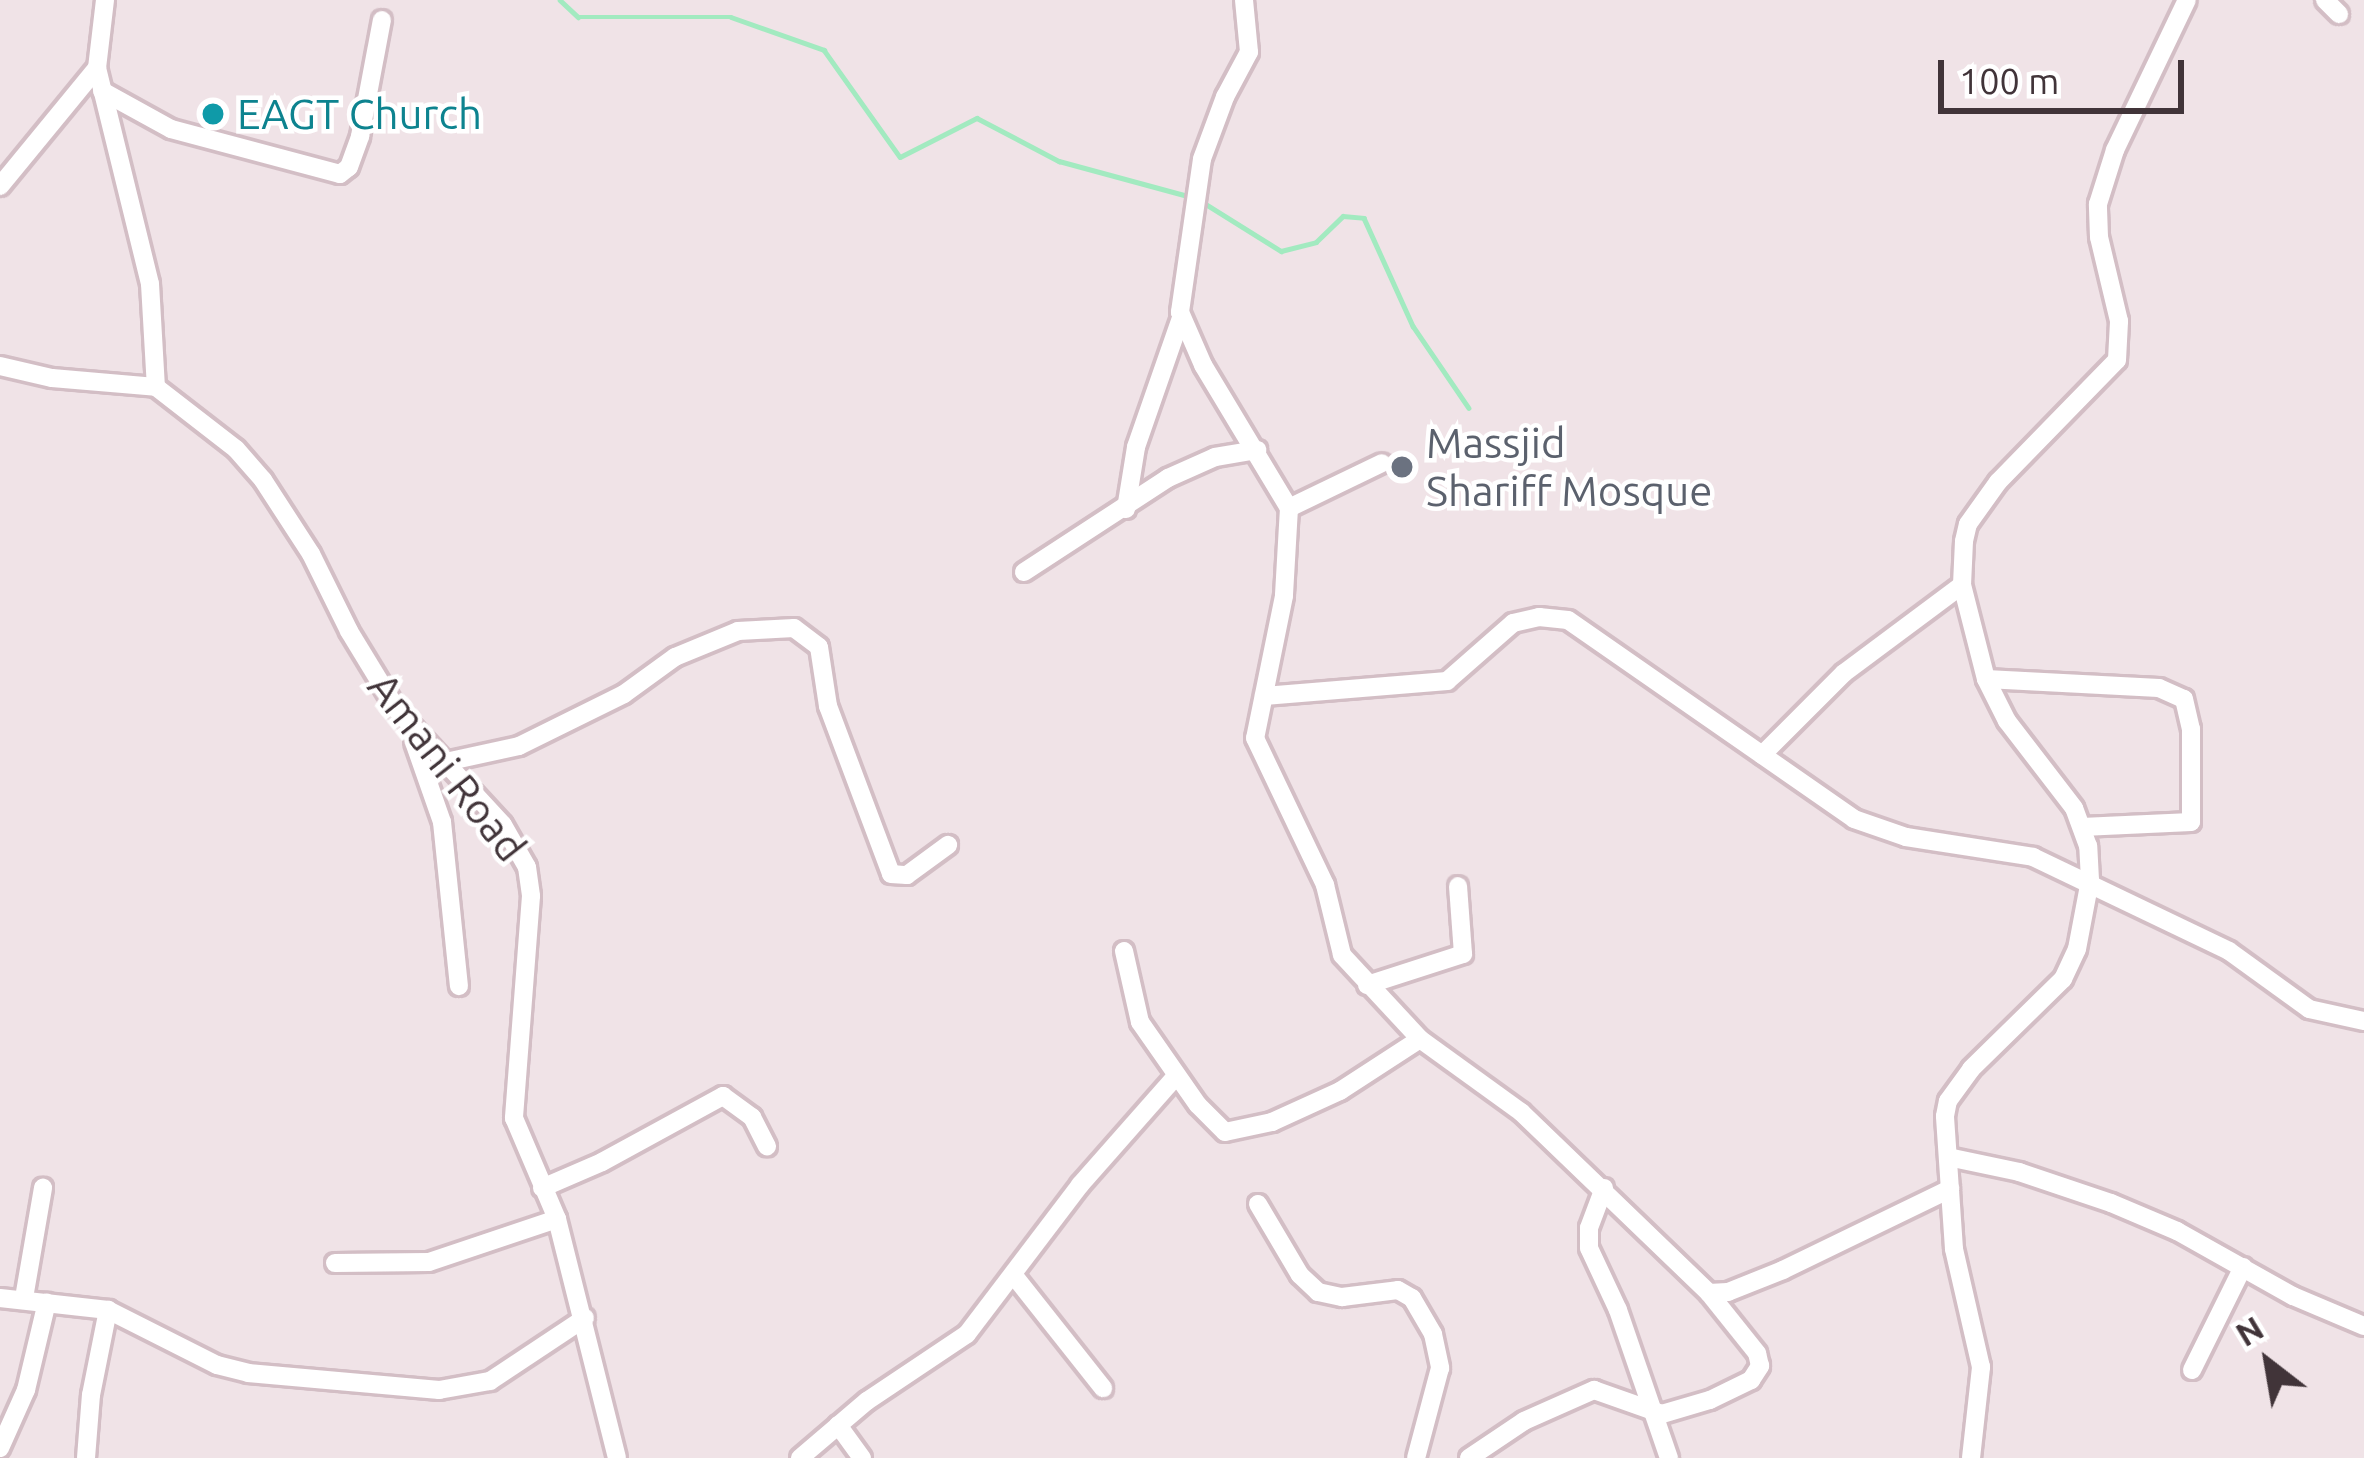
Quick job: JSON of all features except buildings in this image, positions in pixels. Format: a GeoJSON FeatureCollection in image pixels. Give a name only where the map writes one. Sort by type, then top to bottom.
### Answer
{"type":"FeatureCollection","features":[{"type":"Feature","properties":{"kind":"street"},"geometry":{"type":"LineString","coordinates":[[0,366],[52,378],[156,387],[150,284],[97,68],[105,0]]}},
{"type":"Feature","properties":{"kind":"street"},"geometry":{"type":"LineString","coordinates":[[1126,509],[1136,447],[1181,317],[1202,159],[1249,52],[1244,0]]}},
{"type":"Feature","properties":{"kind":"street"},"geometry":{"type":"LineString","coordinates":[[1971,1458],[1981,1367],[1954,1249],[1948,1101],[1995,1043],[2063,979],[2078,950],[2090,880],[2082,827],[2065,791],[1999,708],[1986,679],[1962,585],[1964,541],[1978,507],[2029,447],[2117,360],[2120,321],[2099,237],[2098,204],[2115,150],[2187,0]]}},
{"type":"Feature","properties":{"kind":"street"},"geometry":{"type":"LineString","coordinates":[[102,91],[171,129],[340,174],[350,166],[360,136],[382,20]]}},
{"type":"Feature","properties":{"kind":"street"},"geometry":{"type":"LineString","coordinates":[[0,186],[97,68]]}},
{"type":"Feature","properties":{"kind":"street"},"geometry":{"type":"LineString","coordinates":[[1181,317],[1203,365],[1289,508],[1284,596],[1255,731],[1259,752],[1325,885],[1342,955],[1420,1039],[1521,1112],[1604,1188],[1709,1293],[1757,1353],[1760,1366],[1743,1385],[1678,1412],[1653,1414],[1594,1390],[1524,1421],[1468,1458]]}},
{"type":"Feature","properties":{"kind":"street","name":"Amani Road"},"geometry":{"type":"LineString","coordinates":[[156,387],[236,449],[263,480],[311,554],[371,672],[441,763],[503,825],[527,867],[531,896],[513,1094],[521,1141],[557,1220],[617,1458]]}},
{"type":"Feature","properties":{"kind":"street"},"geometry":{"type":"LineString","coordinates":[[1024,572],[1168,478],[1215,457],[1257,450]]}},
{"type":"Feature","properties":{"kind":"street"},"geometry":{"type":"LineString","coordinates":[[1289,508],[1382,463]]}},
{"type":"Feature","properties":{"kind":"street"},"geometry":{"type":"LineString","coordinates":[[1762,755],[1860,660],[1962,585]]}},
{"type":"Feature","properties":{"kind":"street"},"geometry":{"type":"LineString","coordinates":[[1264,696],[1447,681],[1513,623],[1539,616],[1564,619],[1762,755],[1810,794],[1876,829],[2000,849],[2090,880],[2229,951],[2309,1009],[2364,1021]]}},
{"type":"Feature","properties":{"kind":"street"},"geometry":{"type":"LineString","coordinates":[[441,763],[519,746],[624,694],[675,657],[738,631],[794,628],[813,639],[822,655],[828,706],[891,874],[907,875],[948,844]]}},
{"type":"Feature","properties":{"kind":"street"},"geometry":{"type":"LineString","coordinates":[[1986,679],[2159,688],[2184,699],[2191,729],[2192,822],[2082,827]]}},
{"type":"Feature","properties":{"kind":"street"},"geometry":{"type":"LineString","coordinates":[[405,721],[438,802],[459,986]]}},
{"type":"Feature","properties":{"kind":"street"},"geometry":{"type":"LineString","coordinates":[[1367,985],[1463,954],[1458,886]]}},
{"type":"Feature","properties":{"kind":"street"},"geometry":{"type":"LineString","coordinates":[[1124,950],[1140,1022],[1176,1076],[1225,1132],[1242,1131],[1340,1091],[1420,1039]]}},
{"type":"Feature","properties":{"kind":"street"},"geometry":{"type":"LineString","coordinates":[[800,1458],[838,1425],[958,1342],[1015,1277],[1080,1185],[1176,1076]]}},
{"type":"Feature","properties":{"kind":"street"},"geometry":{"type":"LineString","coordinates":[[542,1188],[602,1162],[723,1096],[752,1117],[767,1146]]}},
{"type":"Feature","properties":{"kind":"street"},"geometry":{"type":"LineString","coordinates":[[1948,1157],[2019,1172],[2111,1203],[2293,1297],[2364,1326]]}},
{"type":"Feature","properties":{"kind":"street"},"geometry":{"type":"LineString","coordinates":[[24,1298],[44,1188]]}},
{"type":"Feature","properties":{"kind":"street"},"geometry":{"type":"LineString","coordinates":[[1604,1188],[1589,1228],[1589,1248],[1618,1310],[1666,1452]]}},
{"type":"Feature","properties":{"kind":"street"},"geometry":{"type":"LineString","coordinates":[[1709,1293],[1728,1292],[1783,1270],[1951,1189]]}},
{"type":"Feature","properties":{"kind":"street"},"geometry":{"type":"LineString","coordinates":[[1258,1204],[1300,1275],[1318,1292],[1342,1297],[1402,1291],[1417,1306],[1435,1340],[1440,1368],[1416,1458]]}},
{"type":"Feature","properties":{"kind":"street"},"geometry":{"type":"LineString","coordinates":[[334,1264],[429,1262],[557,1220]]}},
{"type":"Feature","properties":{"kind":"street"},"geometry":{"type":"LineString","coordinates":[[2192,1370],[2243,1268]]}},
{"type":"Feature","properties":{"kind":"street"},"geometry":{"type":"LineString","coordinates":[[1015,1277],[1103,1388]]}},
{"type":"Feature","properties":{"kind":"street"},"geometry":{"type":"LineString","coordinates":[[0,1298],[108,1310],[217,1365],[248,1373],[439,1390],[490,1381],[585,1318]]}},
{"type":"Feature","properties":{"kind":"street"},"geometry":{"type":"LineString","coordinates":[[0,1448],[26,1390],[47,1302]]}},
{"type":"Feature","properties":{"kind":"street"},"geometry":{"type":"LineString","coordinates":[[86,1458],[96,1358],[108,1310]]}},
{"type":"Feature","properties":{"kind":"street"},"geometry":{"type":"LineString","coordinates":[[1666,1452],[1678,1412]]}},
{"type":"Feature","properties":{"kind":"street"},"geometry":{"type":"LineString","coordinates":[[838,1425],[862,1458]]}},
{"type":"Feature","properties":{"kind":"waterway"},"geometry":{"type":"LineString","coordinates":[[560,0],[578,17],[731,17],[824,50],[900,157],[977,118],[1059,161],[1188,196]]}},
{"type":"Feature","properties":{"kind":"waterway"},"geometry":{"type":"LineString","coordinates":[[1204,203],[1281,251],[1316,242],[1343,216],[1364,218],[1413,326],[1469,408]]}},
{"type":"Feature","properties":{"kind":"place","name":"EAGT Church"},"geometry":{"type":"Point","coordinates":[213,114]}},
{"type":"Feature","properties":{"kind":"place","name":"Massjid Shariff Mosque"},"geometry":{"type":"Point","coordinates":[1402,467]}}]}
